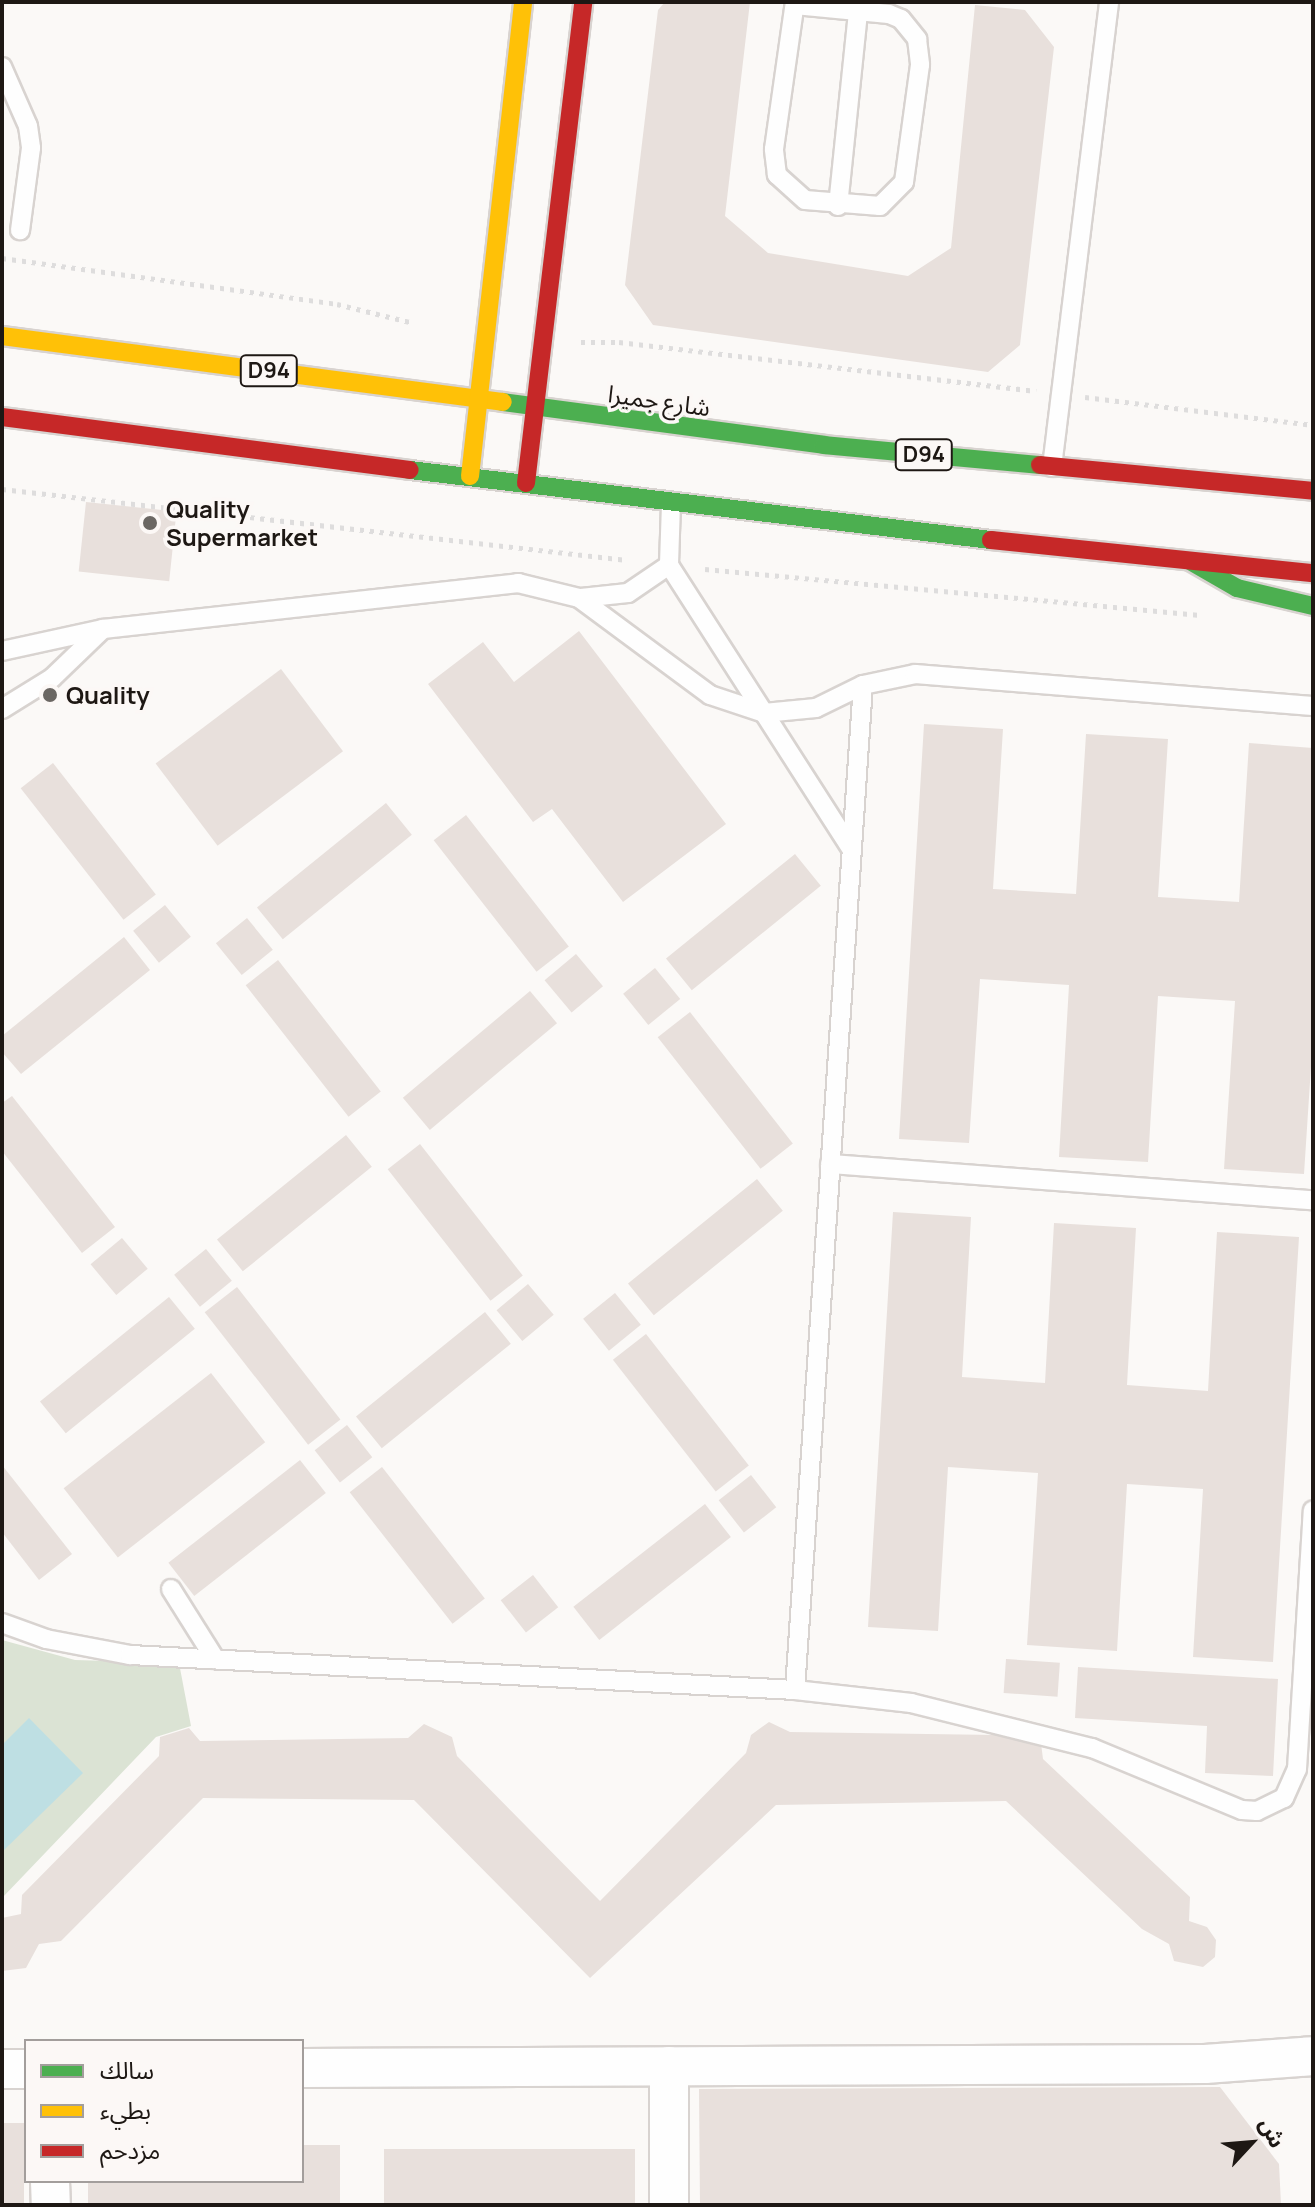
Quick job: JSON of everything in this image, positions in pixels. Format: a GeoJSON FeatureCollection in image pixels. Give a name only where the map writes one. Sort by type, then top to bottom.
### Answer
{"type":"FeatureCollection","features":[{"type":"Feature","properties":{"kind":"main road"},"geometry":{"type":"LineString","coordinates":[[470,476],[523,2]]}},
{"type":"Feature","properties":{"kind":"main road"},"geometry":{"type":"LineString","coordinates":[[526,483],[583,2]]}},
{"type":"Feature","properties":{"kind":"main road","name":"شارع جميرا"},"geometry":{"type":"LineString","coordinates":[[2,336],[824,445],[1313,491]]}},
{"type":"Feature","properties":{"kind":"main road"},"geometry":{"type":"LineString","coordinates":[[2,417],[671,504],[1313,573]]}},
{"type":"Feature","properties":{"kind":"main road"},"geometry":{"type":"LineString","coordinates":[[1190,561],[1237,588],[1313,606]]}},
{"type":"Feature","properties":{"kind":"street"},"geometry":{"type":"LineString","coordinates":[[304,2068],[1205,2064],[1313,2056]]}},
{"type":"Feature","properties":{"kind":"street"},"geometry":{"type":"LineString","coordinates":[[1205,2064],[1313,2081]]}},
{"type":"Feature","properties":{"kind":"street"},"geometry":{"type":"LineString","coordinates":[[669,2066],[669,2205]]}},
{"type":"Feature","properties":{"kind":"street"},"geometry":{"type":"LineString","coordinates":[[2,2069],[24,2069]]}},
{"type":"Feature","properties":{"kind":"street"},"geometry":{"type":"LineString","coordinates":[[50,2183],[51,2205]]}},
{"type":"Feature","properties":{"kind":"lane"},"geometry":{"type":"LineString","coordinates":[[1052,467],[1109,2]]}},
{"type":"Feature","properties":{"kind":"lane"},"geometry":{"type":"LineString","coordinates":[[795,4],[901,19],[917,39],[920,65],[906,171],[899,193],[880,206],[838,206],[793,194],[774,162],[795,4]]}},
{"type":"Feature","properties":{"kind":"lane"},"geometry":{"type":"LineString","coordinates":[[838,206],[858,11]]}},
{"type":"Feature","properties":{"kind":"lane"},"geometry":{"type":"LineString","coordinates":[[2,67],[23,105],[30,137],[20,230]]}},
{"type":"Feature","properties":{"kind":"lane"},"geometry":{"type":"LineString","coordinates":[[671,504],[669,565],[851,849]]}},
{"type":"Feature","properties":{"kind":"lane"},"geometry":{"type":"LineString","coordinates":[[579,598],[628,593],[669,565]]}},
{"type":"Feature","properties":{"kind":"lane"},"geometry":{"type":"LineString","coordinates":[[2,651],[103,629],[487,584],[534,585],[579,598],[710,695],[764,713],[816,708],[863,685],[888,677],[942,674],[1313,706]]}},
{"type":"Feature","properties":{"kind":"lane"},"geometry":{"type":"LineString","coordinates":[[2,709],[52,678],[103,629]]}},
{"type":"Feature","properties":{"kind":"lane"},"geometry":{"type":"LineString","coordinates":[[795,1690],[863,685]]}},
{"type":"Feature","properties":{"kind":"lane"},"geometry":{"type":"LineString","coordinates":[[830,1164],[1313,1200]]}},
{"type":"Feature","properties":{"kind":"lane"},"geometry":{"type":"LineString","coordinates":[[2,1623],[88,1649],[215,1659],[795,1690],[911,1703],[1033,1730],[1151,1768],[1242,1810],[1272,1807],[1284,1798],[1297,1769],[1313,1510]]}},
{"type":"Feature","properties":{"kind":"lane"},"geometry":{"type":"LineString","coordinates":[[171,1589],[215,1659]]}},
{"type":"Feature","properties":{"kind":"path"},"geometry":{"type":"LineString","coordinates":[[2,258],[337,304],[414,323]]}},
{"type":"Feature","properties":{"kind":"path"},"geometry":{"type":"LineString","coordinates":[[544,344],[619,342],[1313,425]]}},
{"type":"Feature","properties":{"kind":"green space"},"geometry":{"type":"Polygon","coordinates":[[[2,1640],[75,1660],[179,1663],[191,1726],[156,1737],[3,1897],[2,1640]]]}},
{"type":"Feature","properties":{"kind":"water"},"geometry":{"type":"Polygon","coordinates":[[[29,1718],[83,1773],[2,1852],[2,1745],[29,1718]]]}},
{"type":"Feature","properties":{"kind":"building"},"geometry":{"type":"Polygon","coordinates":[[[665,2],[750,2],[725,216],[768,253],[908,276],[951,248],[975,5],[1025,10],[1054,47],[1020,345],[988,372],[653,325],[625,285],[658,10],[665,2]]]}},
{"type":"Feature","properties":{"kind":"building"},"geometry":{"type":"Polygon","coordinates":[[[86,502],[177,512],[169,581],[79,572],[86,502]]]}},
{"type":"Feature","properties":{"kind":"building"},"geometry":{"type":"Polygon","coordinates":[[[579,631],[726,824],[623,902],[552,809],[533,822],[428,684],[483,642],[514,682],[579,631]]]}},
{"type":"Feature","properties":{"kind":"building"},"geometry":{"type":"Polygon","coordinates":[[[281,669],[343,751],[218,846],[156,763],[281,669]]]}},
{"type":"Feature","properties":{"kind":"building"},"geometry":{"type":"Polygon","coordinates":[[[924,724],[1003,729],[993,889],[1076,894],[1086,734],[1168,739],[1158,897],[1239,902],[1249,743],[1313,748],[1313,1036],[1304,1174],[1224,1169],[1235,1001],[1158,996],[1148,1162],[1059,1157],[1069,985],[980,979],[969,1143],[899,1139],[924,724]]]}},
{"type":"Feature","properties":{"kind":"building"},"geometry":{"type":"Polygon","coordinates":[[[53,763],[156,895],[124,920],[21,788],[53,763]]]}},
{"type":"Feature","properties":{"kind":"building"},"geometry":{"type":"Polygon","coordinates":[[[386,803],[412,835],[283,939],[257,907],[386,803]]]}},
{"type":"Feature","properties":{"kind":"building"},"geometry":{"type":"Polygon","coordinates":[[[466,815],[569,947],[537,972],[434,840],[466,815]]]}},
{"type":"Feature","properties":{"kind":"building"},"geometry":{"type":"Polygon","coordinates":[[[795,854],[821,886],[692,990],[666,958],[795,854]]]}},
{"type":"Feature","properties":{"kind":"building"},"geometry":{"type":"Polygon","coordinates":[[[165,905],[191,937],[159,963],[133,931],[165,905]]]}},
{"type":"Feature","properties":{"kind":"building"},"geometry":{"type":"Polygon","coordinates":[[[247,918],[273,950],[242,975],[216,943],[247,918]]]}},
{"type":"Feature","properties":{"kind":"building"},"geometry":{"type":"Polygon","coordinates":[[[124,937],[150,970],[21,1074],[2,1052],[2,1036],[124,937]]]}},
{"type":"Feature","properties":{"kind":"building"},"geometry":{"type":"Polygon","coordinates":[[[576,954],[603,986],[572,1013],[545,980],[576,954]]]}},
{"type":"Feature","properties":{"kind":"building"},"geometry":{"type":"Polygon","coordinates":[[[278,960],[381,1092],[349,1117],[246,985],[278,960]]]}},
{"type":"Feature","properties":{"kind":"building"},"geometry":{"type":"Polygon","coordinates":[[[655,968],[680,999],[648,1025],[623,994],[655,968]]]}},
{"type":"Feature","properties":{"kind":"building"},"geometry":{"type":"Polygon","coordinates":[[[530,991],[557,1023],[430,1130],[403,1098],[530,991]]]}},
{"type":"Feature","properties":{"kind":"building"},"geometry":{"type":"Polygon","coordinates":[[[690,1012],[793,1144],[761,1169],[658,1037],[690,1012]]]}},
{"type":"Feature","properties":{"kind":"building"},"geometry":{"type":"Polygon","coordinates":[[[12,1096],[115,1227],[82,1253],[2,1151],[2,1103],[12,1096]]]}},
{"type":"Feature","properties":{"kind":"building"},"geometry":{"type":"Polygon","coordinates":[[[346,1135],[372,1167],[243,1271],[217,1239],[346,1135]]]}},
{"type":"Feature","properties":{"kind":"building"},"geometry":{"type":"Polygon","coordinates":[[[420,1144],[523,1276],[491,1301],[388,1169],[420,1144]]]}},
{"type":"Feature","properties":{"kind":"building"},"geometry":{"type":"Polygon","coordinates":[[[757,1179],[783,1211],[654,1315],[628,1283],[757,1179]]]}},
{"type":"Feature","properties":{"kind":"building"},"geometry":{"type":"Polygon","coordinates":[[[893,1212],[971,1217],[962,1377],[1045,1383],[1054,1223],[1136,1228],[1127,1385],[1208,1391],[1217,1232],[1299,1237],[1273,1662],[1193,1657],[1203,1489],[1127,1484],[1117,1651],[1027,1645],[1038,1473],[948,1467],[938,1631],[868,1627],[893,1212]]]}},
{"type":"Feature","properties":{"kind":"building"},"geometry":{"type":"Polygon","coordinates":[[[122,1238],[148,1269],[116,1295],[91,1264],[122,1238]]]}},
{"type":"Feature","properties":{"kind":"building"},"geometry":{"type":"Polygon","coordinates":[[[206,1249],[232,1281],[200,1307],[174,1275],[206,1249]]]}},
{"type":"Feature","properties":{"kind":"building"},"geometry":{"type":"Polygon","coordinates":[[[528,1284],[554,1315],[522,1341],[497,1310],[528,1284]]]}},
{"type":"Feature","properties":{"kind":"building"},"geometry":{"type":"Polygon","coordinates":[[[237,1287],[340,1419],[308,1445],[205,1312],[237,1287]]]}},
{"type":"Feature","properties":{"kind":"building"},"geometry":{"type":"Polygon","coordinates":[[[615,1293],[641,1325],[609,1351],[583,1319],[615,1293]]]}},
{"type":"Feature","properties":{"kind":"building"},"geometry":{"type":"Polygon","coordinates":[[[169,1297],[195,1329],[66,1433],[40,1401],[169,1297]]]}},
{"type":"Feature","properties":{"kind":"building"},"geometry":{"type":"Polygon","coordinates":[[[485,1312],[511,1344],[382,1448],[356,1416],[485,1312]]]}},
{"type":"Feature","properties":{"kind":"building"},"geometry":{"type":"Polygon","coordinates":[[[646,1334],[749,1466],[716,1491],[613,1360],[646,1334]]]}},
{"type":"Feature","properties":{"kind":"building"},"geometry":{"type":"Polygon","coordinates":[[[211,1373],[265,1442],[118,1557],[64,1488],[211,1373]]]}},
{"type":"Feature","properties":{"kind":"building"},"geometry":{"type":"Polygon","coordinates":[[[347,1425],[372,1457],[340,1483],[315,1450],[347,1425]]]}},
{"type":"Feature","properties":{"kind":"building"},"geometry":{"type":"Polygon","coordinates":[[[300,1460],[326,1493],[194,1596],[168,1563],[300,1460]]]}},
{"type":"Feature","properties":{"kind":"building"},"geometry":{"type":"Polygon","coordinates":[[[2,1465],[72,1554],[39,1580],[2,1532],[2,1465]]]}},
{"type":"Feature","properties":{"kind":"building"},"geometry":{"type":"Polygon","coordinates":[[[382,1467],[485,1599],[453,1624],[350,1492],[382,1467]]]}},
{"type":"Feature","properties":{"kind":"building"},"geometry":{"type":"Polygon","coordinates":[[[751,1475],[776,1507],[744,1533],[719,1500],[751,1475]]]}},
{"type":"Feature","properties":{"kind":"building"},"geometry":{"type":"Polygon","coordinates":[[[705,1504],[731,1537],[599,1640],[573,1607],[705,1504]]]}},
{"type":"Feature","properties":{"kind":"building"},"geometry":{"type":"Polygon","coordinates":[[[533,1575],[558,1607],[526,1633],[501,1600],[533,1575]]]}},
{"type":"Feature","properties":{"kind":"building"},"geometry":{"type":"Polygon","coordinates":[[[1006,1659],[1060,1663],[1057,1697],[1004,1693],[1006,1659]]]}},
{"type":"Feature","properties":{"kind":"building"},"geometry":{"type":"Polygon","coordinates":[[[1078,1667],[1278,1679],[1273,1776],[1205,1773],[1207,1726],[1075,1718],[1078,1667]]]}},
{"type":"Feature","properties":{"kind":"building"},"geometry":{"type":"Polygon","coordinates":[[[769,1722],[790,1732],[996,1735],[1011,1726],[1040,1735],[1043,1759],[1190,1897],[1189,1921],[1207,1927],[1216,1940],[1215,1957],[1203,1967],[1174,1961],[1169,1944],[1142,1929],[1006,1801],[776,1805],[590,1978],[414,1800],[203,1798],[61,1941],[39,1944],[26,1968],[2,1971],[2,1918],[21,1914],[22,1895],[159,1756],[160,1737],[189,1728],[200,1741],[408,1738],[424,1724],[452,1737],[457,1756],[600,1901],[746,1753],[751,1735],[769,1722]]]}},
{"type":"Feature","properties":{"kind":"building"},"geometry":{"type":"Polygon","coordinates":[[[1220,2087],[1279,2164],[1281,2205],[700,2205],[699,2089],[1220,2087]]]}},
{"type":"Feature","properties":{"kind":"building"},"geometry":{"type":"Polygon","coordinates":[[[2,2123],[24,2123],[24,2205],[2,2205],[2,2123]]]}},
{"type":"Feature","properties":{"kind":"building"},"geometry":{"type":"Polygon","coordinates":[[[304,2145],[340,2145],[340,2205],[88,2205],[88,2183],[304,2183],[304,2145]]]}},
{"type":"Feature","properties":{"kind":"building"},"geometry":{"type":"Polygon","coordinates":[[[384,2149],[635,2149],[635,2205],[384,2205],[384,2149]]]}},
{"type":"Feature","properties":{"kind":"traffic: fast"},"geometry":{"type":"LineString","coordinates":[[503,402],[824,445],[1040,465]]}},
{"type":"Feature","properties":{"kind":"traffic: fast"},"geometry":{"type":"LineString","coordinates":[[410,470],[991,540]]}},
{"type":"Feature","properties":{"kind":"traffic: fast"},"geometry":{"type":"LineString","coordinates":[[1190,561],[1237,588],[1313,606]]}},
{"type":"Feature","properties":{"kind":"traffic: slow"},"geometry":{"type":"LineString","coordinates":[[470,476],[523,2]]}},
{"type":"Feature","properties":{"kind":"traffic: slow"},"geometry":{"type":"LineString","coordinates":[[2,336],[503,402]]}},
{"type":"Feature","properties":{"kind":"traffic: jam"},"geometry":{"type":"LineString","coordinates":[[526,483],[583,2]]}},
{"type":"Feature","properties":{"kind":"traffic: jam"},"geometry":{"type":"LineString","coordinates":[[2,417],[410,470]]}},
{"type":"Feature","properties":{"kind":"traffic: jam"},"geometry":{"type":"LineString","coordinates":[[1040,465],[1313,491]]}},
{"type":"Feature","properties":{"kind":"traffic: jam"},"geometry":{"type":"LineString","coordinates":[[991,540],[1313,573]]}},
{"type":"Feature","properties":{"kind":"place","name":"Quality Supermarket"},"geometry":{"type":"Point","coordinates":[150,523]}},
{"type":"Feature","properties":{"kind":"place","name":"Quality"},"geometry":{"type":"Point","coordinates":[50,695]}}]}
